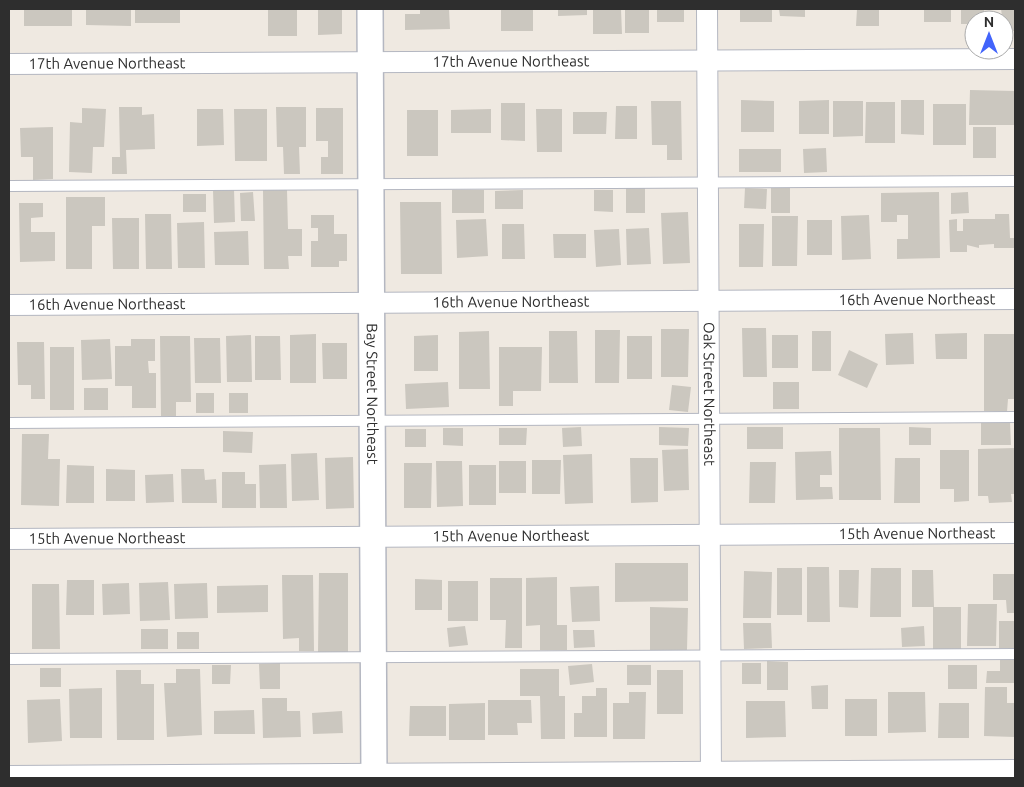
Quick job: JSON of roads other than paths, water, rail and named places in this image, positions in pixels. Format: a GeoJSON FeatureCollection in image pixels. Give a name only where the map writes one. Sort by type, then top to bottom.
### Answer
{"type":"FeatureCollection","features":[{"type":"Feature","properties":{"kind":"street","name":"Bay Street Northeast"},"geometry":{"type":"LineString","coordinates":[[370,9],[374,776]]}},
{"type":"Feature","properties":{"kind":"street","name":"Oak Street Northeast"},"geometry":{"type":"LineString","coordinates":[[707,9],[711,775]]}},
{"type":"Feature","properties":{"kind":"street","name":"17th Avenue Northeast"},"geometry":{"type":"LineString","coordinates":[[9,64],[1015,59]]}},
{"type":"Feature","properties":{"kind":"street","name":"16th Avenue Northeast"},"geometry":{"type":"LineString","coordinates":[[9,305],[1015,299]]}},
{"type":"Feature","properties":{"kind":"street","name":"15th Avenue Northeast"},"geometry":{"type":"LineString","coordinates":[[9,539],[1015,534]]}},
{"type":"Feature","properties":{"kind":"street"},"geometry":{"type":"LineString","coordinates":[[9,776],[711,775],[1015,770]]}},
{"type":"Feature","properties":{"kind":"lane"},"geometry":{"type":"LineString","coordinates":[[9,186],[1015,181]]}},
{"type":"Feature","properties":{"kind":"lane"},"geometry":{"type":"LineString","coordinates":[[9,423],[1015,417]]}},
{"type":"Feature","properties":{"kind":"lane"},"geometry":{"type":"LineString","coordinates":[[9,659],[1015,654]]}}]}
